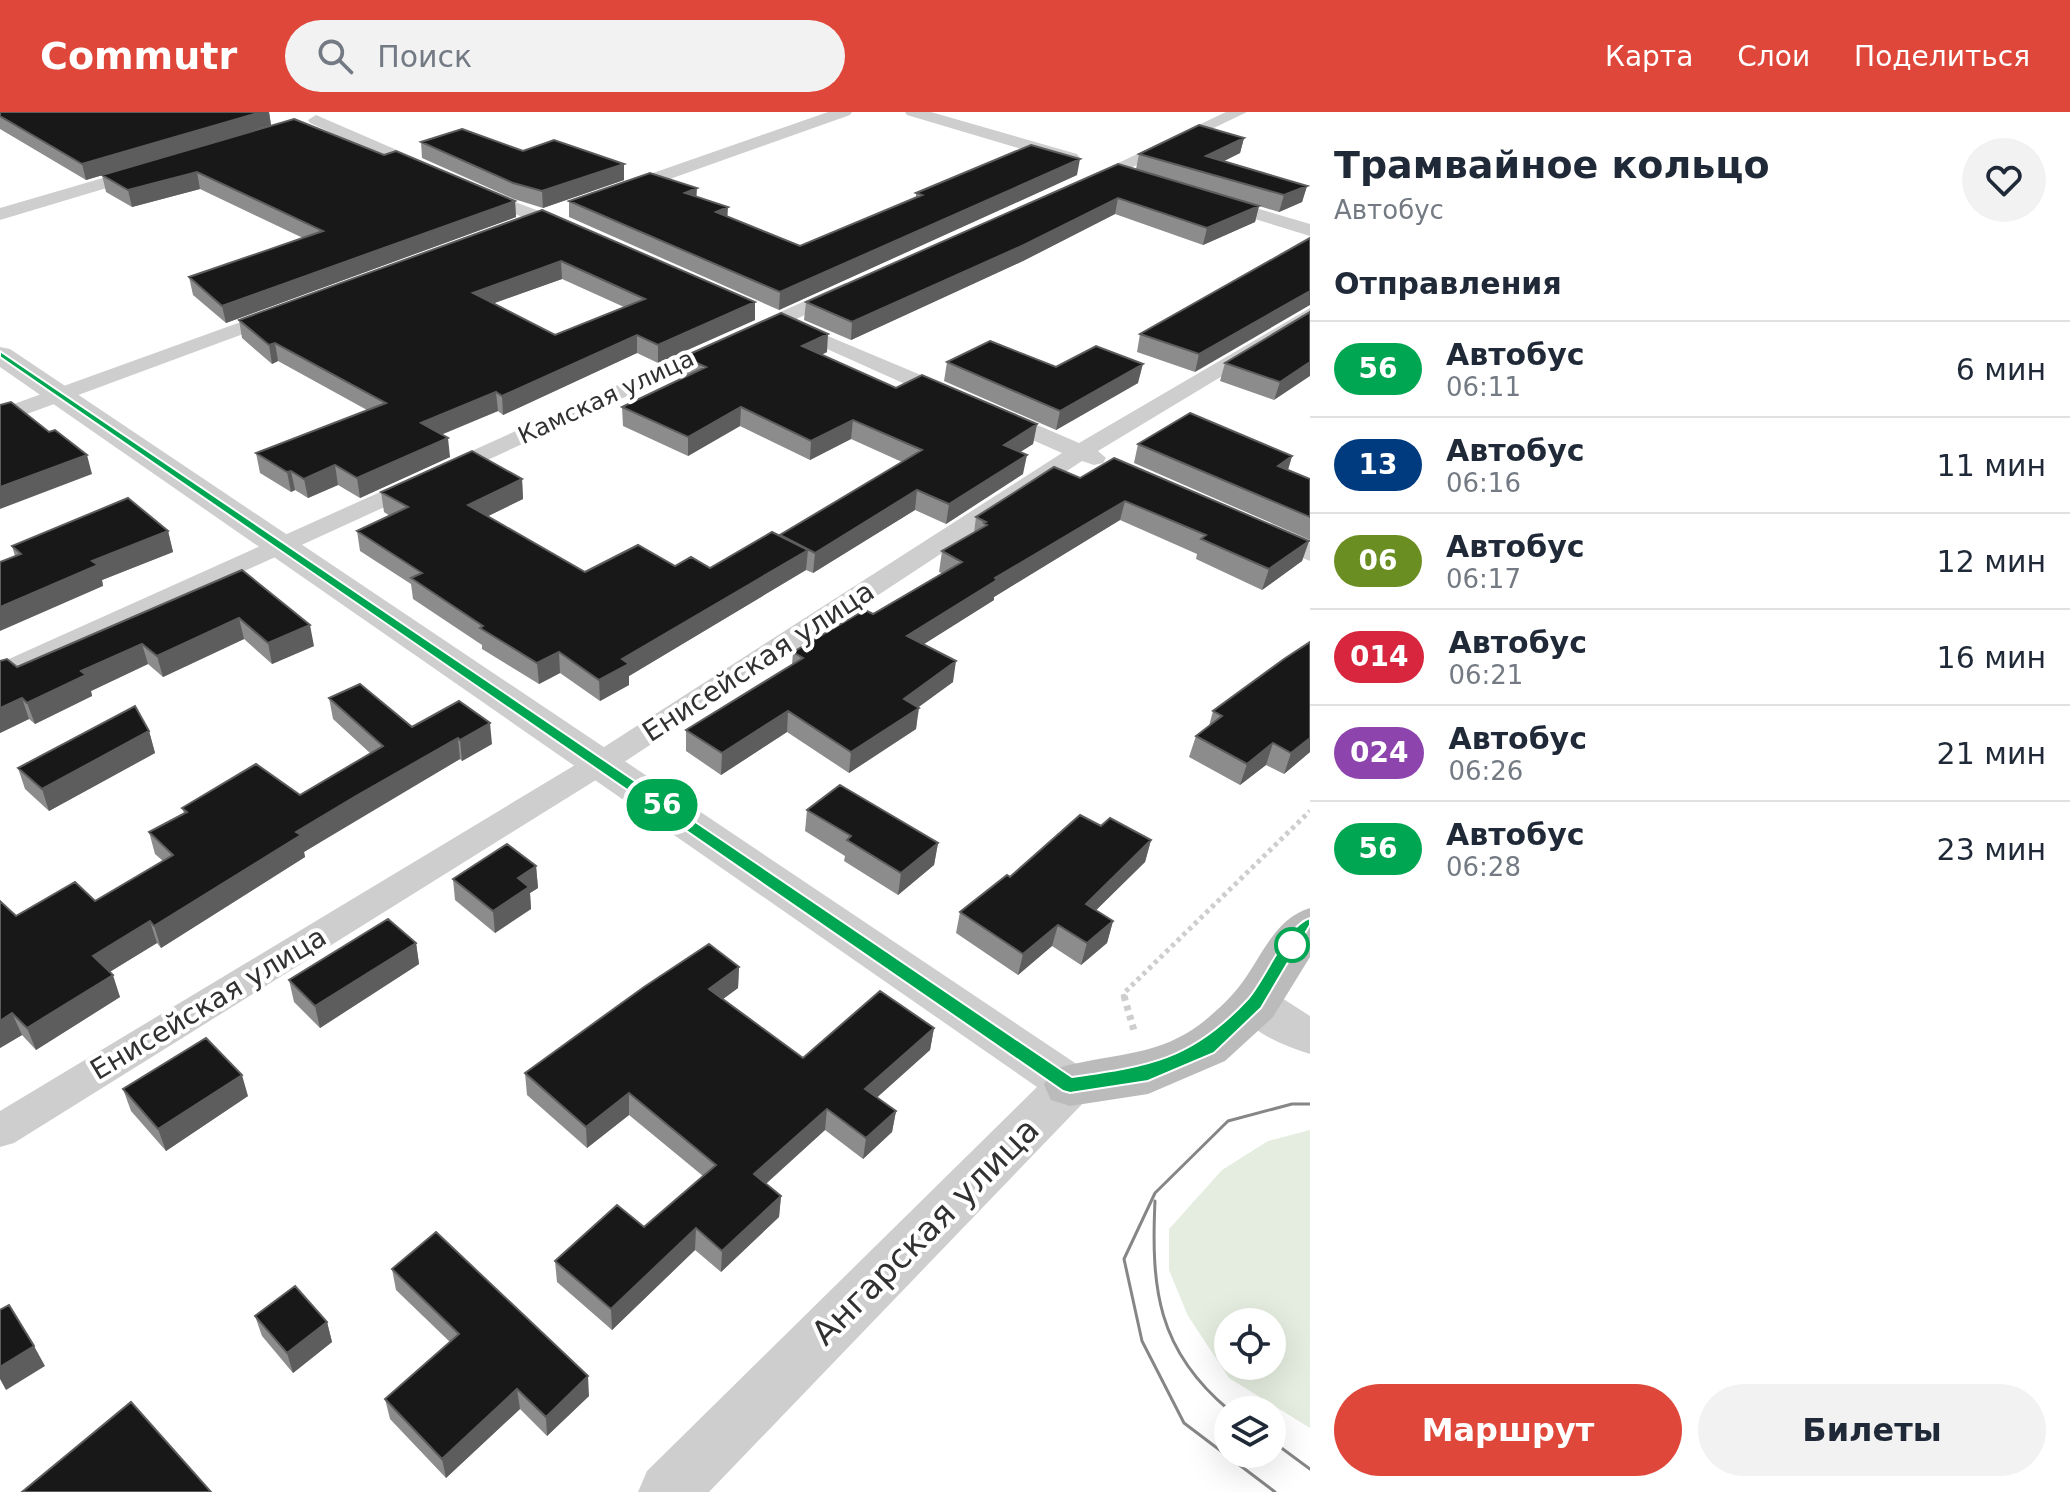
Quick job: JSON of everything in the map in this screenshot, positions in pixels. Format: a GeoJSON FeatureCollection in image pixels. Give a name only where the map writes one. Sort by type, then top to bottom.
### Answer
{"type":"FeatureCollection","features":[{"type":"Feature","properties":{"kind":"main road"},"geometry":{"type":"LineString","coordinates":[[1070,1085],[1148,1073],[1207,1047],[1255,1003],[1292,945],[1310,925]]}},
{"type":"Feature","properties":{"kind":"street"},"geometry":{"type":"LineString","coordinates":[[604,196],[844,112]]}},
{"type":"Feature","properties":{"kind":"street"},"geometry":{"type":"LineString","coordinates":[[913,112],[1145,179]]}},
{"type":"Feature","properties":{"kind":"street"},"geometry":{"type":"LineString","coordinates":[[1073,189],[1239,112]]}},
{"type":"Feature","properties":{"kind":"street"},"geometry":{"type":"LineString","coordinates":[[312,119],[507,206],[544,217],[587,237]]}},
{"type":"Feature","properties":{"kind":"street"},"geometry":{"type":"LineString","coordinates":[[0,214],[166,164]]}},
{"type":"Feature","properties":{"kind":"street"},"geometry":{"type":"LineString","coordinates":[[1190,193],[1310,230]]}},
{"type":"Feature","properties":{"kind":"street"},"geometry":{"type":"LineString","coordinates":[[514,228],[574,207]]}},
{"type":"Feature","properties":{"kind":"street","name":"Камская улица"},"geometry":{"type":"LineString","coordinates":[[0,674],[860,283]]}},
{"type":"Feature","properties":{"kind":"street"},"geometry":{"type":"LineString","coordinates":[[0,417],[308,304]]}},
{"type":"Feature","properties":{"kind":"street"},"geometry":{"type":"LineString","coordinates":[[746,307],[1109,465]]}},
{"type":"Feature","properties":{"kind":"street","name":"Енисейская улица"},"geometry":{"type":"LineString","coordinates":[[0,1131],[601,763],[1080,452],[1310,314]]}},
{"type":"Feature","properties":{"kind":"street"},"geometry":{"type":"LineString","coordinates":[[0,355],[1070,1085]]}},
{"type":"Feature","properties":{"kind":"street"},"geometry":{"type":"LineString","coordinates":[[1238,522],[1310,553]]}},
{"type":"Feature","properties":{"kind":"street"},"geometry":{"type":"LineString","coordinates":[[1255,1003],[1280,1022],[1310,1036]]}},
{"type":"Feature","properties":{"kind":"street","name":"Ангарская улица"},"geometry":{"type":"LineString","coordinates":[[668,1492],[1070,1085]]}},
{"type":"Feature","properties":{"kind":"path"},"geometry":{"type":"LineString","coordinates":[[1148,1073],[1123,994],[1310,811]]}},
{"type":"Feature","properties":{"kind":"shaded area"},"geometry":{"type":"Polygon","coordinates":[[[1310,1130],[1310,1428],[1286,1413],[1286,1396],[1258,1396],[1232,1380],[1286,1380],[1286,1308],[1214,1308],[1214,1355],[1188,1316],[1169,1270],[1169,1229],[1222,1170],[1268,1141],[1310,1130]]]}},
{"type":"Feature","properties":{"kind":"building"},"geometry":{"type":"Polygon","coordinates":[[[0,112],[261,112],[82,164],[0,116],[0,112]]]}},
{"type":"Feature","properties":{"kind":"building"},"geometry":{"type":"Polygon","coordinates":[[[294,119],[384,155],[396,151],[515,201],[222,306],[189,277],[323,231],[197,172],[128,190],[102,175],[294,119]]]}},
{"type":"Feature","properties":{"kind":"building"},"geometry":{"type":"Polygon","coordinates":[[[1199,125],[1244,138],[1206,156],[1307,186],[1284,195],[1139,154],[1199,125]]]}},
{"type":"Feature","properties":{"kind":"building"},"geometry":{"type":"Polygon","coordinates":[[[462,129],[523,151],[554,140],[624,164],[542,191],[513,183],[421,142],[462,129]]]}},
{"type":"Feature","properties":{"kind":"building"},"geometry":{"type":"Polygon","coordinates":[[[1031,145],[1080,159],[780,292],[569,201],[650,173],[697,188],[685,193],[728,207],[716,212],[800,246],[1031,145]]]}},
{"type":"Feature","properties":{"kind":"building"},"geometry":{"type":"Polygon","coordinates":[[[1118,164],[1259,206],[1207,228],[1118,198],[1026,244],[852,322],[806,302],[1118,164]]]}},
{"type":"Feature","properties":{"kind":"building"},"geometry":{"type":"Polygon","coordinates":[[[542,210],[755,302],[658,345],[637,335],[502,396],[496,392],[421,423],[448,438],[357,478],[335,465],[304,479],[256,453],[386,403],[275,343],[269,345],[239,320],[542,210]],[[561,261],[473,293],[555,335],[645,299],[561,261]]]}},
{"type":"Feature","properties":{"kind":"building"},"geometry":{"type":"Polygon","coordinates":[[[1310,238],[1310,291],[1199,354],[1140,334],[1310,238]]]}},
{"type":"Feature","properties":{"kind":"building"},"geometry":{"type":"Polygon","coordinates":[[[1310,312],[1310,362],[1280,382],[1225,363],[1310,312]]]}},
{"type":"Feature","properties":{"kind":"building"},"geometry":{"type":"Polygon","coordinates":[[[781,313],[828,334],[802,346],[896,388],[922,375],[1037,424],[1004,445],[1027,455],[949,504],[917,490],[815,553],[780,535],[922,450],[853,420],[811,441],[741,407],[688,437],[622,407],[706,367],[683,357],[781,313]]]}},
{"type":"Feature","properties":{"kind":"building"},"geometry":{"type":"Polygon","coordinates":[[[990,341],[1056,367],[1096,346],[1143,364],[1060,411],[947,362],[990,341]]]}},
{"type":"Feature","properties":{"kind":"building"},"geometry":{"type":"Polygon","coordinates":[[[11,402],[49,432],[55,430],[87,455],[0,487],[0,405],[11,402]]]}},
{"type":"Feature","properties":{"kind":"building"},"geometry":{"type":"Polygon","coordinates":[[[1190,413],[1292,456],[1278,466],[1310,479],[1310,517],[1138,444],[1190,413]]]}},
{"type":"Feature","properties":{"kind":"building"},"geometry":{"type":"Polygon","coordinates":[[[472,451],[522,479],[468,505],[585,572],[638,545],[675,566],[691,557],[710,568],[772,532],[808,550],[622,659],[629,664],[599,680],[559,652],[537,663],[480,628],[483,626],[411,578],[422,573],[357,531],[408,507],[381,492],[472,451]]]}},
{"type":"Feature","properties":{"kind":"building"},"geometry":{"type":"Polygon","coordinates":[[[1114,458],[1309,541],[1269,569],[1201,539],[1206,535],[1125,501],[995,578],[997,580],[907,636],[956,661],[904,699],[919,708],[851,752],[788,711],[722,753],[686,730],[803,658],[793,652],[865,610],[873,614],[962,562],[942,551],[987,525],[976,517],[1054,467],[1080,478],[1114,458]]]}},
{"type":"Feature","properties":{"kind":"building"},"geometry":{"type":"Polygon","coordinates":[[[128,498],[168,531],[92,561],[98,565],[0,607],[0,562],[21,554],[12,546],[128,498]]]}},
{"type":"Feature","properties":{"kind":"building"},"geometry":{"type":"Polygon","coordinates":[[[242,570],[310,625],[268,643],[239,618],[157,656],[142,644],[81,671],[86,675],[27,703],[22,698],[0,708],[0,661],[7,659],[17,667],[242,570]]]}},
{"type":"Feature","properties":{"kind":"building"},"geometry":{"type":"Polygon","coordinates":[[[1310,642],[1310,738],[1291,753],[1273,743],[1247,764],[1196,736],[1222,716],[1213,711],[1310,642]]]}},
{"type":"Feature","properties":{"kind":"building"},"geometry":{"type":"Polygon","coordinates":[[[360,684],[412,727],[459,701],[490,723],[460,740],[458,738],[296,832],[301,835],[154,926],[150,921],[93,956],[113,975],[27,1028],[12,1013],[0,1021],[0,901],[16,916],[75,882],[95,901],[173,855],[149,832],[187,812],[182,808],[256,764],[300,795],[383,746],[329,698],[360,684]]]}},
{"type":"Feature","properties":{"kind":"building"},"geometry":{"type":"Polygon","coordinates":[[[135,706],[149,731],[42,789],[18,768],[135,706]]]}},
{"type":"Feature","properties":{"kind":"building"},"geometry":{"type":"Polygon","coordinates":[[[840,785],[938,843],[901,873],[847,840],[851,836],[807,810],[840,785]]]}},
{"type":"Feature","properties":{"kind":"building"},"geometry":{"type":"Polygon","coordinates":[[[1080,815],[1101,826],[1110,818],[1151,840],[1086,904],[1113,921],[1087,943],[1058,925],[1023,954],[960,912],[1007,875],[1010,877],[1080,815]]]}},
{"type":"Feature","properties":{"kind":"building"},"geometry":{"type":"Polygon","coordinates":[[[507,844],[536,866],[518,878],[529,887],[493,911],[453,879],[507,844]]]}},
{"type":"Feature","properties":{"kind":"building"},"geometry":{"type":"Polygon","coordinates":[[[388,919],[416,943],[315,1006],[289,980],[388,919]]]}},
{"type":"Feature","properties":{"kind":"building"},"geometry":{"type":"Polygon","coordinates":[[[709,944],[739,967],[709,989],[803,1058],[880,991],[934,1028],[865,1089],[896,1111],[866,1138],[827,1109],[754,1174],[781,1196],[722,1251],[696,1228],[611,1309],[555,1261],[617,1205],[644,1227],[716,1165],[629,1093],[586,1127],[525,1073],[709,944]]]}},
{"type":"Feature","properties":{"kind":"building"},"geometry":{"type":"Polygon","coordinates":[[[206,1038],[242,1075],[158,1129],[123,1089],[206,1038]]]}},
{"type":"Feature","properties":{"kind":"building"},"geometry":{"type":"Polygon","coordinates":[[[436,1232],[588,1376],[546,1417],[517,1389],[442,1459],[385,1399],[459,1334],[392,1269],[436,1232]]]}},
{"type":"Feature","properties":{"kind":"building"},"geometry":{"type":"Polygon","coordinates":[[[295,1286],[327,1322],[287,1353],[255,1316],[295,1286]]]}},
{"type":"Feature","properties":{"kind":"building"},"geometry":{"type":"Polygon","coordinates":[[[9,1305],[34,1346],[0,1367],[0,1310],[9,1305]]]}},
{"type":"Feature","properties":{"kind":"building"},"geometry":{"type":"Polygon","coordinates":[[[131,1402],[211,1492],[22,1492],[131,1402]]]}},
{"type":"Feature","properties":{"kind":"tram line"},"geometry":{"type":"LineString","coordinates":[[1275,1492],[1184,1423],[1142,1341],[1124,1259],[1155,1193],[1228,1121],[1292,1104],[1310,1104]]}},
{"type":"Feature","properties":{"kind":"tram line"},"geometry":{"type":"LineString","coordinates":[[1155,1201],[1155,1262],[1164,1316],[1186,1364],[1214,1396]]}},
{"type":"Feature","properties":{"kind":"tram line"},"geometry":{"type":"LineString","coordinates":[[1286,1451],[1310,1469]]}},
{"type":"Feature","properties":{"kind":"bus line","name":"56"},"geometry":{"type":"LineString","coordinates":[[0,355],[1070,1085],[1148,1073],[1207,1047],[1255,1003],[1292,945],[1310,925]]}}]}
